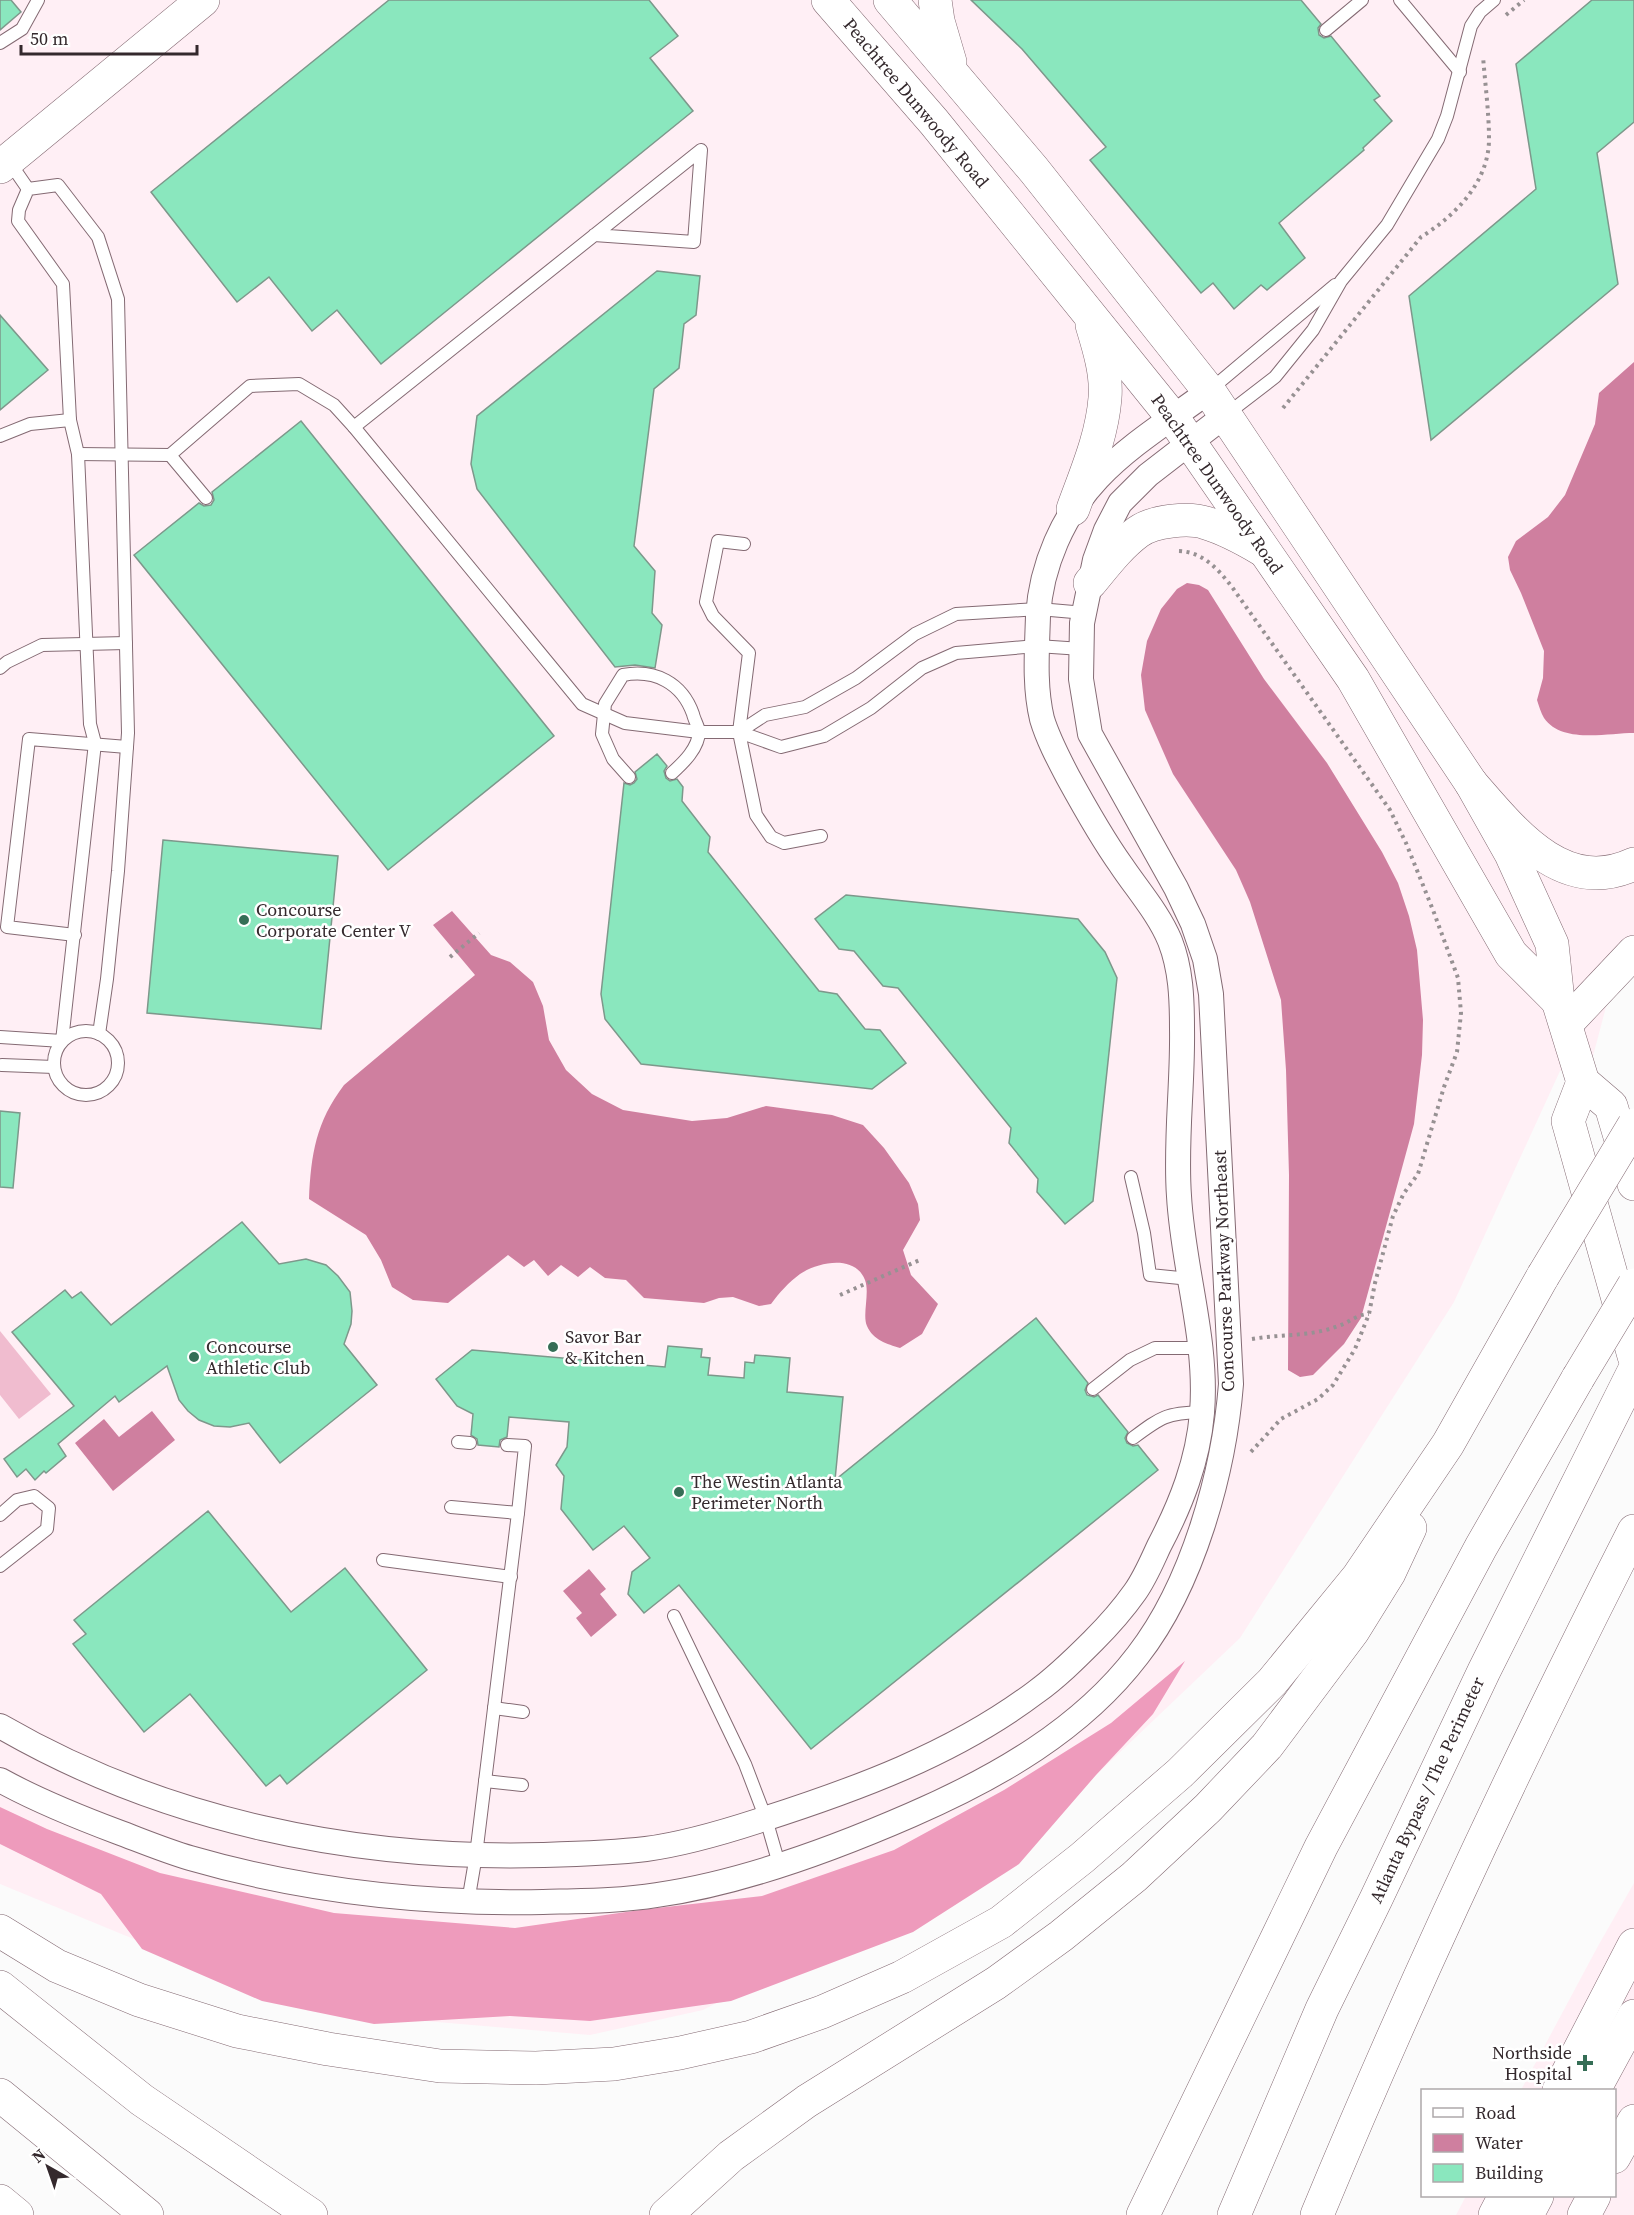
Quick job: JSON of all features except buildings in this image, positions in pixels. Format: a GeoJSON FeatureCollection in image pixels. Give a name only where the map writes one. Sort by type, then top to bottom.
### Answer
{"type":"FeatureCollection","features":[{"type":"Feature","properties":{"kind":"main road"},"geometry":{"type":"LineString","coordinates":[[3,159],[203,0]]}},
{"type":"Feature","properties":{"kind":"main road","name":"Peachtree Dunwoody Road"},"geometry":{"type":"LineString","coordinates":[[828,0],[934,122],[1181,430],[1353,679],[1510,954],[1562,1012]]}},
{"type":"Feature","properties":{"kind":"main road","name":"Peachtree Dunwoody Road"},"geometry":{"type":"LineString","coordinates":[[890,0],[1034,170],[1218,403],[1471,783],[1511,854],[1552,944],[1562,1012],[1583,1082]]}},
{"type":"Feature","properties":{"kind":"main road"},"geometry":{"type":"LineString","coordinates":[[935,0],[938,21],[953,73]]}},
{"type":"Feature","properties":{"kind":"main road"},"geometry":{"type":"LineString","coordinates":[[1073,509],[1098,438],[1105,396],[1101,357],[1090,315]]}},
{"type":"Feature","properties":{"kind":"main road"},"geometry":{"type":"LineString","coordinates":[[1087,598],[1117,551],[1140,530],[1166,521],[1204,522],[1240,537],[1264,551]]}},
{"type":"Feature","properties":{"kind":"main road"},"geometry":{"type":"LineString","coordinates":[[1471,783],[1511,829],[1545,857],[1575,871],[1598,873],[1619,871],[1634,864]]}},
{"type":"Feature","properties":{"kind":"main road"},"geometry":{"type":"LineString","coordinates":[[1562,1012],[1634,952]]}},
{"type":"Feature","properties":{"kind":"main road"},"geometry":{"type":"LineString","coordinates":[[1634,1184],[1611,1106],[1583,1082],[1568,1121],[1634,1356]]}},
{"type":"Feature","properties":{"kind":"main road"},"geometry":{"type":"LineString","coordinates":[[0,1931],[57,1966],[139,2000],[226,2028],[328,2049],[440,2066],[536,2068],[614,2064],[680,2053],[751,2037],[822,2012],[902,1977],[1001,1922],[1082,1858],[1180,1773],[1272,1682],[1358,1577],[1448,1444],[1543,1276],[1634,1125]]}},
{"type":"Feature","properties":{"kind":"main road"},"geometry":{"type":"LineString","coordinates":[[1143,2215],[1321,1847],[1481,1547],[1634,1285]]}},
{"type":"Feature","properties":{"kind":"main road","name":"Atlanta Bypass / The Perimeter"},"geometry":{"type":"LineString","coordinates":[[1234,2215],[1322,2009],[1484,1671],[1634,1371]]}},
{"type":"Feature","properties":{"kind":"main road"},"geometry":{"type":"LineString","coordinates":[[666,2215],[731,2157],[807,2101],[996,1983],[1034,1956],[1134,1877],[1208,1808],[1267,1746],[1353,1631],[1389,1573],[1448,1444]]}},
{"type":"Feature","properties":{"kind":"main road"},"geometry":{"type":"LineString","coordinates":[[1317,2215],[1389,2046],[1496,1810],[1634,1531]]}},
{"type":"Feature","properties":{"kind":"main road"},"geometry":{"type":"LineString","coordinates":[[1560,2089],[1634,1945]]}},
{"type":"Feature","properties":{"kind":"main road"},"geometry":{"type":"LineString","coordinates":[[0,1988],[142,2100],[311,2215]]}},
{"type":"Feature","properties":{"kind":"main road"},"geometry":{"type":"LineString","coordinates":[[1595,2089],[1634,2016]]}},
{"type":"Feature","properties":{"kind":"main road"},"geometry":{"type":"LineString","coordinates":[[0,2095],[147,2215]]}},
{"type":"Feature","properties":{"kind":"main road"},"geometry":{"type":"LineString","coordinates":[[1616,2153],[1634,2121]]}},
{"type":"Feature","properties":{"kind":"main road"},"geometry":{"type":"LineString","coordinates":[[1495,2215],[1504,2197]]}},
{"type":"Feature","properties":{"kind":"main road"},"geometry":{"type":"LineString","coordinates":[[1527,2215],[1536,2197]]}},
{"type":"Feature","properties":{"kind":"main road"},"geometry":{"type":"LineString","coordinates":[[1584,2215],[1593,2197]]}},
{"type":"Feature","properties":{"kind":"main road"},"geometry":{"type":"LineString","coordinates":[[0,2201],[17,2215]]}},
{"type":"Feature","properties":{"kind":"street","name":"Concourse Parkway Northeast"},"geometry":{"type":"LineString","coordinates":[[0,1725],[81,1768],[200,1812],[263,1829],[397,1850],[476,1855],[594,1853],[650,1849],[705,1838],[806,1806],[892,1773],[939,1751],[990,1723],[1036,1693],[1072,1662],[1109,1625],[1137,1590],[1178,1510],[1194,1466],[1202,1412],[1201,1348],[1181,1223],[1178,1184],[1182,999],[1178,965],[1167,934],[1097,830],[1053,749],[1042,719],[1037,686],[1039,609],[1042,581],[1056,541],[1073,509],[1098,477],[1181,430],[1218,403]]}},
{"type":"Feature","properties":{"kind":"street","name":"Concourse Parkway Northeast"},"geometry":{"type":"LineString","coordinates":[[0,1780],[62,1811],[186,1857],[252,1875],[392,1897],[468,1902],[597,1900],[656,1896],[717,1883],[779,1864],[871,1832],[960,1793],[1014,1763],[1060,1731],[1103,1695],[1139,1654],[1166,1611],[1188,1565],[1219,1470],[1228,1418],[1231,1384],[1211,994],[1205,959],[1193,924],[1176,888],[1090,734],[1081,679],[1082,649],[1087,598],[1098,550],[1120,503],[1148,475],[1181,430]]}},
{"type":"Feature","properties":{"kind":"lane"},"geometry":{"type":"LineString","coordinates":[[0,43],[22,29],[38,0]]}},
{"type":"Feature","properties":{"kind":"lane"},"geometry":{"type":"LineString","coordinates":[[1326,30],[1362,0]]}},
{"type":"Feature","properties":{"kind":"lane"},"geometry":{"type":"LineString","coordinates":[[1400,0],[1460,72]]}},
{"type":"Feature","properties":{"kind":"lane"},"geometry":{"type":"LineString","coordinates":[[1218,403],[1341,281],[1387,225],[1438,139],[1460,72],[1471,26],[1480,12],[1494,0]]}},
{"type":"Feature","properties":{"kind":"lane"},"geometry":{"type":"LineString","coordinates":[[354,427],[594,235],[674,171],[701,150],[694,242],[594,235]]}},
{"type":"Feature","properties":{"kind":"lane"},"geometry":{"type":"LineString","coordinates":[[3,159],[28,189]]}},
{"type":"Feature","properties":{"kind":"lane"},"geometry":{"type":"LineString","coordinates":[[28,189],[58,185],[98,237],[118,298],[127,747],[115,903],[99,1034]]}},
{"type":"Feature","properties":{"kind":"lane"},"geometry":{"type":"LineString","coordinates":[[0,1037],[62,1041],[79,1032],[99,1034],[108,1040],[118,1056],[119,1066],[116,1077],[100,1092],[89,1095],[78,1094],[68,1090],[54,1068],[62,1041],[95,743],[90,724],[78,454],[70,420],[63,284],[18,221],[19,210],[28,189]]}},
{"type":"Feature","properties":{"kind":"lane"},"geometry":{"type":"LineString","coordinates":[[1218,403],[1275,377],[1313,330],[1341,281]]}},
{"type":"Feature","properties":{"kind":"lane"},"geometry":{"type":"LineString","coordinates":[[78,454],[170,455],[250,386],[299,384],[334,405],[354,427],[582,704],[626,723],[699,732],[739,732],[781,747],[824,736],[871,708],[922,668],[956,653],[1037,646],[1082,649]]}},
{"type":"Feature","properties":{"kind":"lane"},"geometry":{"type":"LineString","coordinates":[[0,436],[30,424],[70,420]]}},
{"type":"Feature","properties":{"kind":"lane"},"geometry":{"type":"LineString","coordinates":[[170,455],[206,498]]}},
{"type":"Feature","properties":{"kind":"lane"},"geometry":{"type":"LineString","coordinates":[[744,544],[718,541],[706,602],[713,616],[749,653],[739,732],[756,815],[771,837],[784,843],[821,836]]}},
{"type":"Feature","properties":{"kind":"lane"},"geometry":{"type":"LineString","coordinates":[[739,732],[765,715],[805,707],[856,678],[915,634],[956,614],[1039,609],[1087,598]]}},
{"type":"Feature","properties":{"kind":"lane"},"geometry":{"type":"LineString","coordinates":[[0,668],[7,662],[42,645],[126,643]]}},
{"type":"Feature","properties":{"kind":"lane"},"geometry":{"type":"LineString","coordinates":[[629,777],[613,759],[602,734],[604,704],[623,675],[649,674],[662,677],[674,685],[689,702],[699,732],[690,756],[672,773]]}},
{"type":"Feature","properties":{"kind":"lane"},"geometry":{"type":"LineString","coordinates":[[75,936],[7,927],[29,739],[127,747]]}},
{"type":"Feature","properties":{"kind":"lane"},"geometry":{"type":"LineString","coordinates":[[2,1065],[54,1068]]}},
{"type":"Feature","properties":{"kind":"lane"},"geometry":{"type":"LineString","coordinates":[[1131,1177],[1144,1233],[1150,1275],[1190,1279]]}},
{"type":"Feature","properties":{"kind":"lane"},"geometry":{"type":"LineString","coordinates":[[1093,1389],[1130,1360],[1155,1348],[1201,1348]]}},
{"type":"Feature","properties":{"kind":"lane"},"geometry":{"type":"LineString","coordinates":[[1133,1438],[1161,1416],[1202,1412]]}},
{"type":"Feature","properties":{"kind":"lane"},"geometry":{"type":"LineString","coordinates":[[468,1902],[511,1577],[525,1446],[507,1444]]}},
{"type":"Feature","properties":{"kind":"lane"},"geometry":{"type":"LineString","coordinates":[[0,1515],[17,1500],[34,1496],[49,1508],[47,1529],[0,1566]]}},
{"type":"Feature","properties":{"kind":"lane"},"geometry":{"type":"LineString","coordinates":[[451,1507],[518,1513]]}},
{"type":"Feature","properties":{"kind":"lane"},"geometry":{"type":"LineString","coordinates":[[383,1560],[511,1577]]}},
{"type":"Feature","properties":{"kind":"lane"},"geometry":{"type":"LineString","coordinates":[[674,1616],[745,1764],[779,1864]]}},
{"type":"Feature","properties":{"kind":"lane"},"geometry":{"type":"LineString","coordinates":[[494,1708],[523,1712]]}},
{"type":"Feature","properties":{"kind":"lane"},"geometry":{"type":"LineString","coordinates":[[485,1781],[522,1785]]}},
{"type":"Feature","properties":{"kind":"path"},"geometry":{"type":"LineString","coordinates":[[1500,20],[1524,0]]}},
{"type":"Feature","properties":{"kind":"path"},"geometry":{"type":"LineString","coordinates":[[1283,408],[1421,237],[1442,224],[1460,207],[1474,187],[1484,165],[1489,141],[1482,54],[1484,48]]}},
{"type":"Feature","properties":{"kind":"path"},"geometry":{"type":"LineString","coordinates":[[1175,550],[1190,551],[1206,560],[1220,572],[1359,760],[1390,810],[1453,963],[1458,978],[1461,1012],[1457,1052],[1418,1174],[1404,1193],[1393,1216],[1369,1314],[1355,1349],[1333,1385],[1318,1399],[1281,1419],[1249,1454]]}},
{"type":"Feature","properties":{"kind":"path"},"geometry":{"type":"LineString","coordinates":[[450,957],[479,933]]}},
{"type":"Feature","properties":{"kind":"path"},"geometry":{"type":"LineString","coordinates":[[840,1294],[922,1259]]}},
{"type":"Feature","properties":{"kind":"path"},"geometry":{"type":"LineString","coordinates":[[1248,1340],[1297,1336],[1338,1326],[1363,1314],[1369,1314]]}},
{"type":"Feature","properties":{"kind":"shaded area"},"geometry":{"type":"Polygon","coordinates":[[[0,0],[1634,0],[1634,961],[1610,992],[1593,1056],[1560,1071],[1454,1302],[1240,1638],[1073,1797],[779,1970],[703,2010],[590,2035],[309,2011],[0,1884],[0,0]]]}},
{"type":"Feature","properties":{"kind":"shaded area"},"geometry":{"type":"Polygon","coordinates":[[[0,1331],[51,1394],[19,1419],[0,1395],[0,1331]]]}},
{"type":"Feature","properties":{"kind":"shaded area"},"geometry":{"type":"Polygon","coordinates":[[[1185,1661],[1153,1714],[1096,1775],[1019,1864],[913,1932],[731,2001],[590,2021],[510,2016],[374,2024],[262,2001],[142,1949],[101,1894],[0,1844],[0,1807],[47,1829],[160,1873],[334,1913],[515,1928],[762,1896],[894,1850],[1004,1790],[1111,1723],[1185,1661]]]}},
{"type":"Feature","properties":{"kind":"shaded area","name":"Northside Hospital"},"geometry":{"type":"Polygon","coordinates":[[[1634,1883],[1634,2215],[1456,2215],[1465,2197],[1616,2197],[1616,2089],[1522,2089],[1634,1883]]]}},
{"type":"Feature","properties":{"kind":"water"},"geometry":{"type":"Polygon","coordinates":[[[1634,362],[1634,733],[1573,734],[1552,726],[1544,718],[1540,709],[1537,700],[1543,678],[1544,651],[1510,570],[1508,557],[1516,541],[1548,517],[1565,495],[1595,424],[1599,393],[1634,362]]]}},
{"type":"Feature","properties":{"kind":"water"},"geometry":{"type":"Polygon","coordinates":[[[1187,583],[1199,585],[1208,590],[1264,679],[1327,763],[1382,852],[1398,883],[1417,950],[1423,1020],[1422,1055],[1414,1124],[1361,1318],[1344,1344],[1313,1375],[1300,1377],[1288,1370],[1289,1175],[1281,1000],[1250,902],[1236,870],[1173,774],[1145,710],[1141,675],[1147,641],[1161,609],[1177,589],[1187,583]]]}},
{"type":"Feature","properties":{"kind":"water"},"geometry":{"type":"Polygon","coordinates":[[[452,911],[491,955],[510,962],[533,982],[543,1006],[549,1040],[566,1070],[592,1094],[623,1110],[692,1121],[727,1118],[766,1106],[832,1115],[863,1125],[884,1148],[909,1183],[918,1204],[920,1220],[903,1250],[911,1275],[938,1304],[922,1334],[900,1348],[885,1343],[873,1335],[867,1326],[865,1316],[867,1291],[865,1280],[853,1266],[836,1263],[816,1266],[800,1274],[771,1304],[759,1306],[733,1297],[719,1298],[704,1303],[644,1298],[626,1280],[605,1278],[590,1267],[578,1277],[561,1265],[548,1276],[534,1260],[524,1267],[508,1255],[448,1303],[413,1300],[392,1287],[381,1260],[366,1235],[309,1199],[311,1167],[321,1125],[344,1085],[475,975],[433,925],[452,911]]]}},
{"type":"Feature","properties":{"kind":"water"},"geometry":{"type":"Polygon","coordinates":[[[152,1411],[175,1440],[113,1491],[75,1443],[104,1419],[119,1437],[152,1411]]]}},
{"type":"Feature","properties":{"kind":"water"},"geometry":{"type":"Polygon","coordinates":[[[589,1569],[606,1589],[600,1594],[617,1615],[591,1637],[576,1618],[582,1613],[563,1591],[589,1569]]]}},
{"type":"Feature","properties":{"kind":"place","name":"Concourse Corporate Center V"},"geometry":{"type":"Point","coordinates":[244,920]}},
{"type":"Feature","properties":{"kind":"place","name":"Savor Bar & Kitchen"},"geometry":{"type":"Point","coordinates":[553,1347]}},
{"type":"Feature","properties":{"kind":"place","name":"Concourse Athletic Club"},"geometry":{"type":"Point","coordinates":[194,1357]}},
{"type":"Feature","properties":{"kind":"place","name":"The Westin Atlanta Perimeter North"},"geometry":{"type":"Point","coordinates":[679,1492]}},
{"type":"Feature","properties":{"kind":"place","name":"Northside Hospital"},"geometry":{"type":"Point","coordinates":[1585,2063]}}]}
